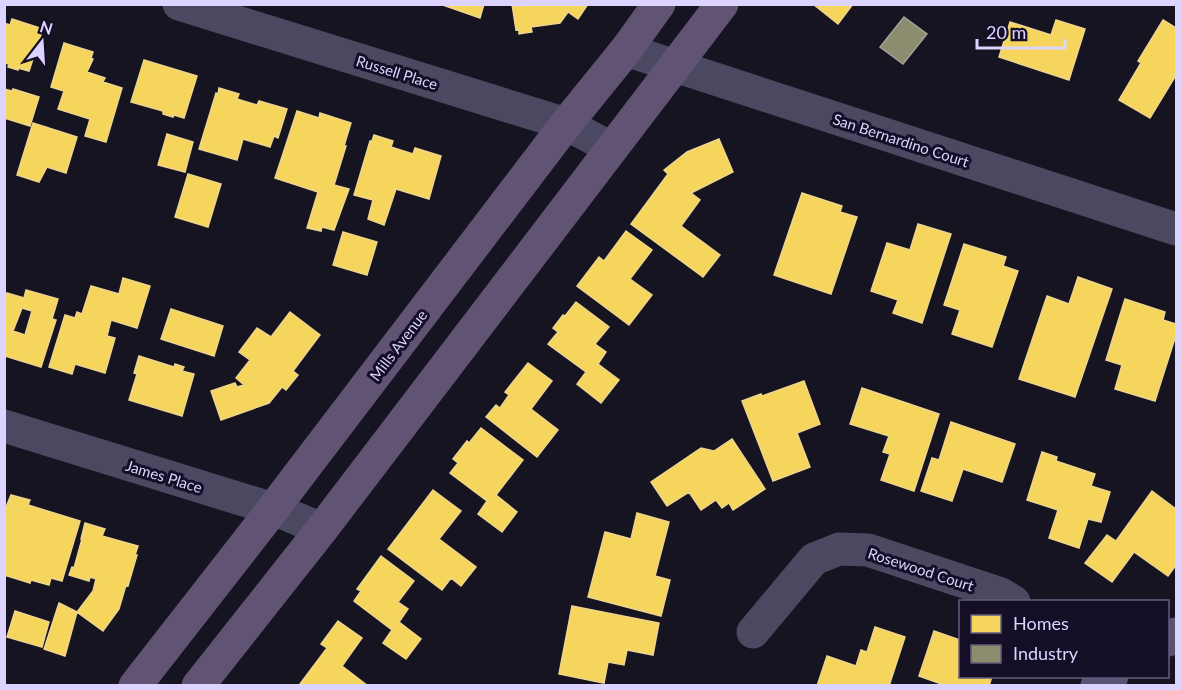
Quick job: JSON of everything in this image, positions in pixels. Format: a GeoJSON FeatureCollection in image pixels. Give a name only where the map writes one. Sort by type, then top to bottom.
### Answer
{"type":"FeatureCollection","features":[{"type":"Feature","properties":{"kind":"main road","name":"Mills Avenue"},"geometry":{"type":"LineString","coordinates":[[135,686],[566,124],[626,50],[659,4]]}},
{"type":"Feature","properties":{"kind":"main road"},"geometry":{"type":"LineString","coordinates":[[198,686],[322,529],[722,4]]}},
{"type":"Feature","properties":{"kind":"street","name":"Russell Place"},"geometry":{"type":"LineString","coordinates":[[179,4],[566,124],[611,148]]}},
{"type":"Feature","properties":{"kind":"street","name":"San Bernardino Court"},"geometry":{"type":"LineString","coordinates":[[626,50],[1174,222]]}},
{"type":"Feature","properties":{"kind":"street","name":"James Place"},"geometry":{"type":"LineString","coordinates":[[4,426],[273,509],[322,529]]}},
{"type":"Feature","properties":{"kind":"street","name":"Rosewood Court"},"geometry":{"type":"LineString","coordinates":[[753,632],[814,559],[839,549],[868,550],[1001,594],[1011,600]]}},
{"type":"Feature","properties":{"kind":"building: Homes"},"geometry":{"type":"Polygon","coordinates":[[[440,4],[484,4],[480,18],[440,4]]]}},
{"type":"Feature","properties":{"kind":"building: Homes"},"geometry":{"type":"Polygon","coordinates":[[[512,4],[588,4],[578,19],[568,12],[560,23],[531,27],[532,32],[519,34],[519,29],[516,30],[512,4]]]}},
{"type":"Feature","properties":{"kind":"building: Homes"},"geometry":{"type":"Polygon","coordinates":[[[813,4],[853,4],[838,24],[813,4]]]}},
{"type":"Feature","properties":{"kind":"building: Homes"},"geometry":{"type":"Polygon","coordinates":[[[12,19],[43,29],[29,71],[8,67],[9,64],[4,63],[4,23],[10,25],[12,19]]]}},
{"type":"Feature","properties":{"kind":"building: Homes"},"geometry":{"type":"Polygon","coordinates":[[[1056,20],[1085,29],[1069,80],[999,57],[1010,22],[1051,35],[1056,20]]]}},
{"type":"Feature","properties":{"kind":"building: Homes"},"geometry":{"type":"Polygon","coordinates":[[[1163,20],[1176,28],[1176,75],[1150,118],[1119,100],[1141,63],[1138,61],[1163,20]]]}},
{"type":"Feature","properties":{"kind":"building: Homes"},"geometry":{"type":"Polygon","coordinates":[[[64,43],[93,52],[91,58],[93,59],[87,72],[105,78],[103,82],[122,88],[106,142],[85,136],[90,119],[58,109],[64,91],[51,87],[64,43]]]}},
{"type":"Feature","properties":{"kind":"building: Homes"},"geometry":{"type":"Polygon","coordinates":[[[144,60],[197,76],[184,118],[163,114],[163,111],[131,102],[144,60]]]}},
{"type":"Feature","properties":{"kind":"building: Homes"},"geometry":{"type":"Polygon","coordinates":[[[219,88],[239,94],[237,99],[257,105],[259,101],[287,109],[278,138],[274,136],[270,147],[243,139],[237,160],[199,149],[219,88]]]}},
{"type":"Feature","properties":{"kind":"building: Homes"},"geometry":{"type":"Polygon","coordinates":[[[4,89],[12,91],[13,89],[39,97],[30,126],[4,118],[4,89]]]}},
{"type":"Feature","properties":{"kind":"building: Homes"},"geometry":{"type":"Polygon","coordinates":[[[297,111],[319,118],[320,113],[351,123],[334,185],[349,189],[334,230],[322,227],[321,231],[307,228],[318,192],[275,178],[297,111]]]}},
{"type":"Feature","properties":{"kind":"building: Homes"},"geometry":{"type":"Polygon","coordinates":[[[33,123],[77,137],[66,173],[47,167],[39,182],[17,175],[33,123]]]}},
{"type":"Feature","properties":{"kind":"building: Homes"},"geometry":{"type":"Polygon","coordinates":[[[167,134],[193,142],[185,172],[158,165],[167,134]]]}},
{"type":"Feature","properties":{"kind":"building: Homes"},"geometry":{"type":"Polygon","coordinates":[[[374,135],[393,141],[391,147],[413,154],[415,148],[441,156],[429,199],[396,189],[384,225],[368,219],[373,200],[354,195],[370,141],[374,135]]]}},
{"type":"Feature","properties":{"kind":"building: Homes"},"geometry":{"type":"Polygon","coordinates":[[[719,139],[733,172],[691,193],[700,200],[681,226],[720,255],[703,277],[631,224],[668,174],[664,170],[687,152],[719,139]]]}},
{"type":"Feature","properties":{"kind":"building: Homes"},"geometry":{"type":"Polygon","coordinates":[[[188,174],[221,184],[208,227],[175,217],[188,174]]]}},
{"type":"Feature","properties":{"kind":"building: Homes"},"geometry":{"type":"Polygon","coordinates":[[[802,193],[842,206],[840,212],[857,217],[831,294],[774,275],[802,193]]]}},
{"type":"Feature","properties":{"kind":"building: Homes"},"geometry":{"type":"Polygon","coordinates":[[[918,224],[951,234],[922,323],[893,313],[898,300],[871,291],[887,243],[910,250],[918,224]]]}},
{"type":"Feature","properties":{"kind":"building: Homes"},"geometry":{"type":"Polygon","coordinates":[[[626,231],[652,250],[630,279],[652,295],[629,325],[577,286],[599,257],[604,261],[626,231]]]}},
{"type":"Feature","properties":{"kind":"building: Homes"},"geometry":{"type":"Polygon","coordinates":[[[343,232],[377,242],[367,275],[333,265],[343,232]]]}},
{"type":"Feature","properties":{"kind":"building: Homes"},"geometry":{"type":"Polygon","coordinates":[[[964,244],[1006,257],[1003,266],[1018,271],[992,347],[952,334],[960,310],[944,305],[964,244]]]}},
{"type":"Feature","properties":{"kind":"building: Homes"},"geometry":{"type":"Polygon","coordinates":[[[1078,277],[1112,289],[1075,397],[1019,379],[1047,296],[1069,304],[1078,277]]]}},
{"type":"Feature","properties":{"kind":"building: Homes"},"geometry":{"type":"Polygon","coordinates":[[[123,278],[150,286],[137,328],[111,320],[107,336],[115,338],[105,373],[75,364],[72,374],[49,367],[65,315],[75,318],[77,312],[82,314],[91,286],[119,294],[123,278]]]}},
{"type":"Feature","properties":{"kind":"building: Homes"},"geometry":{"type":"Polygon","coordinates":[[[26,290],[58,299],[52,319],[56,320],[41,367],[5,356],[4,359],[4,296],[6,297],[7,293],[24,298],[26,290]],[[22,308],[13,331],[25,335],[32,311],[22,308]]]}},
{"type":"Feature","properties":{"kind":"building: Homes"},"geometry":{"type":"Polygon","coordinates":[[[1125,299],[1165,312],[1163,320],[1176,324],[1176,335],[1155,401],[1115,389],[1122,365],[1106,360],[1125,299]]]}},
{"type":"Feature","properties":{"kind":"building: Homes"},"geometry":{"type":"Polygon","coordinates":[[[576,302],[609,327],[595,344],[606,352],[598,364],[619,380],[601,403],[577,384],[586,372],[548,344],[558,332],[553,328],[576,302]]]}},
{"type":"Feature","properties":{"kind":"building: Homes"},"geometry":{"type":"Polygon","coordinates":[[[171,309],[223,326],[214,356],[161,339],[171,309]]]}},
{"type":"Feature","properties":{"kind":"building: Homes"},"geometry":{"type":"Polygon","coordinates":[[[290,312],[320,335],[293,371],[298,375],[286,390],[282,387],[269,403],[221,420],[211,391],[235,383],[237,387],[244,385],[236,378],[250,360],[239,352],[257,328],[271,337],[290,312]]]}},
{"type":"Feature","properties":{"kind":"building: Homes"},"geometry":{"type":"Polygon","coordinates":[[[139,356],[174,367],[175,364],[184,367],[182,371],[194,374],[182,416],[129,400],[137,374],[134,373],[139,356]]]}},
{"type":"Feature","properties":{"kind":"building: Homes"},"geometry":{"type":"Polygon","coordinates":[[[528,363],[552,381],[531,409],[558,430],[537,457],[486,417],[496,405],[500,408],[509,395],[505,392],[528,363]]]}},
{"type":"Feature","properties":{"kind":"building: Homes"},"geometry":{"type":"Polygon","coordinates":[[[804,381],[820,424],[797,433],[810,467],[773,481],[742,401],[804,381]]]}},
{"type":"Feature","properties":{"kind":"building: Homes"},"geometry":{"type":"Polygon","coordinates":[[[862,388],[939,414],[914,491],[881,480],[890,454],[883,452],[889,436],[850,424],[862,388]]]}},
{"type":"Feature","properties":{"kind":"building: Homes"},"geometry":{"type":"Polygon","coordinates":[[[951,422],[1015,444],[1002,482],[963,469],[952,501],[921,491],[932,458],[939,460],[951,422]]]}},
{"type":"Feature","properties":{"kind":"building: Homes"},"geometry":{"type":"Polygon","coordinates":[[[481,428],[523,460],[496,495],[517,512],[502,532],[478,514],[487,501],[450,473],[458,463],[453,459],[481,428]]]}},
{"type":"Feature","properties":{"kind":"building: Homes"},"geometry":{"type":"Polygon","coordinates":[[[732,439],[765,489],[733,510],[729,503],[722,508],[716,500],[701,510],[689,492],[667,506],[651,482],[701,448],[714,451],[732,439]]]}},
{"type":"Feature","properties":{"kind":"building: Homes"},"geometry":{"type":"Polygon","coordinates":[[[1042,452],[1057,457],[1056,461],[1095,474],[1091,486],[1110,492],[1101,522],[1088,519],[1079,548],[1049,538],[1058,510],[1027,500],[1042,452]]]}},
{"type":"Feature","properties":{"kind":"building: Homes"},"geometry":{"type":"Polygon","coordinates":[[[433,490],[461,511],[439,539],[476,567],[461,586],[451,578],[442,590],[388,549],[433,490]]]}},
{"type":"Feature","properties":{"kind":"building: Homes"},"geometry":{"type":"Polygon","coordinates":[[[1152,491],[1176,509],[1176,565],[1168,576],[1134,552],[1112,582],[1085,563],[1107,535],[1116,541],[1152,491]]]}},
{"type":"Feature","properties":{"kind":"building: Homes"},"geometry":{"type":"Polygon","coordinates":[[[11,495],[30,500],[28,505],[80,521],[62,581],[51,578],[49,585],[31,580],[30,583],[4,575],[4,512],[11,495]]]}},
{"type":"Feature","properties":{"kind":"building: Homes"},"geometry":{"type":"Polygon","coordinates":[[[637,513],[669,522],[655,576],[670,580],[661,616],[588,597],[605,532],[631,539],[637,513]]]}},
{"type":"Feature","properties":{"kind":"building: Homes"},"geometry":{"type":"Polygon","coordinates":[[[85,523],[105,529],[102,536],[138,546],[128,586],[126,585],[119,609],[103,631],[77,612],[93,591],[96,579],[90,577],[89,581],[69,575],[72,567],[74,568],[85,523]]]}},
{"type":"Feature","properties":{"kind":"building: Homes"},"geometry":{"type":"Polygon","coordinates":[[[381,556],[414,581],[398,602],[408,609],[399,622],[421,639],[406,659],[383,643],[392,630],[354,601],[361,591],[357,589],[381,556]]]}},
{"type":"Feature","properties":{"kind":"building: Homes"},"geometry":{"type":"Polygon","coordinates":[[[59,603],[77,612],[65,656],[44,649],[59,603]]]}},
{"type":"Feature","properties":{"kind":"building: Homes"},"geometry":{"type":"Polygon","coordinates":[[[572,606],[659,623],[653,655],[627,650],[624,665],[608,662],[604,683],[559,674],[572,606]]]}},
{"type":"Feature","properties":{"kind":"building: Homes"},"geometry":{"type":"Polygon","coordinates":[[[15,611],[49,622],[42,647],[7,637],[15,611]]]}},
{"type":"Feature","properties":{"kind":"building: Homes"},"geometry":{"type":"Polygon","coordinates":[[[338,621],[362,638],[342,666],[368,686],[302,686],[300,684],[327,648],[321,644],[338,621]]]}},
{"type":"Feature","properties":{"kind":"building: Homes"},"geometry":{"type":"Polygon","coordinates":[[[875,627],[905,637],[889,686],[817,686],[827,656],[856,666],[861,650],[867,652],[875,627]]]}},
{"type":"Feature","properties":{"kind":"building: Homes"},"geometry":{"type":"Polygon","coordinates":[[[934,631],[959,640],[959,678],[991,678],[989,686],[947,686],[919,676],[934,631]]]}},
{"type":"Feature","properties":{"kind":"building: Industry"},"geometry":{"type":"Polygon","coordinates":[[[904,17],[927,34],[903,64],[880,47],[904,17]]]}}]}
